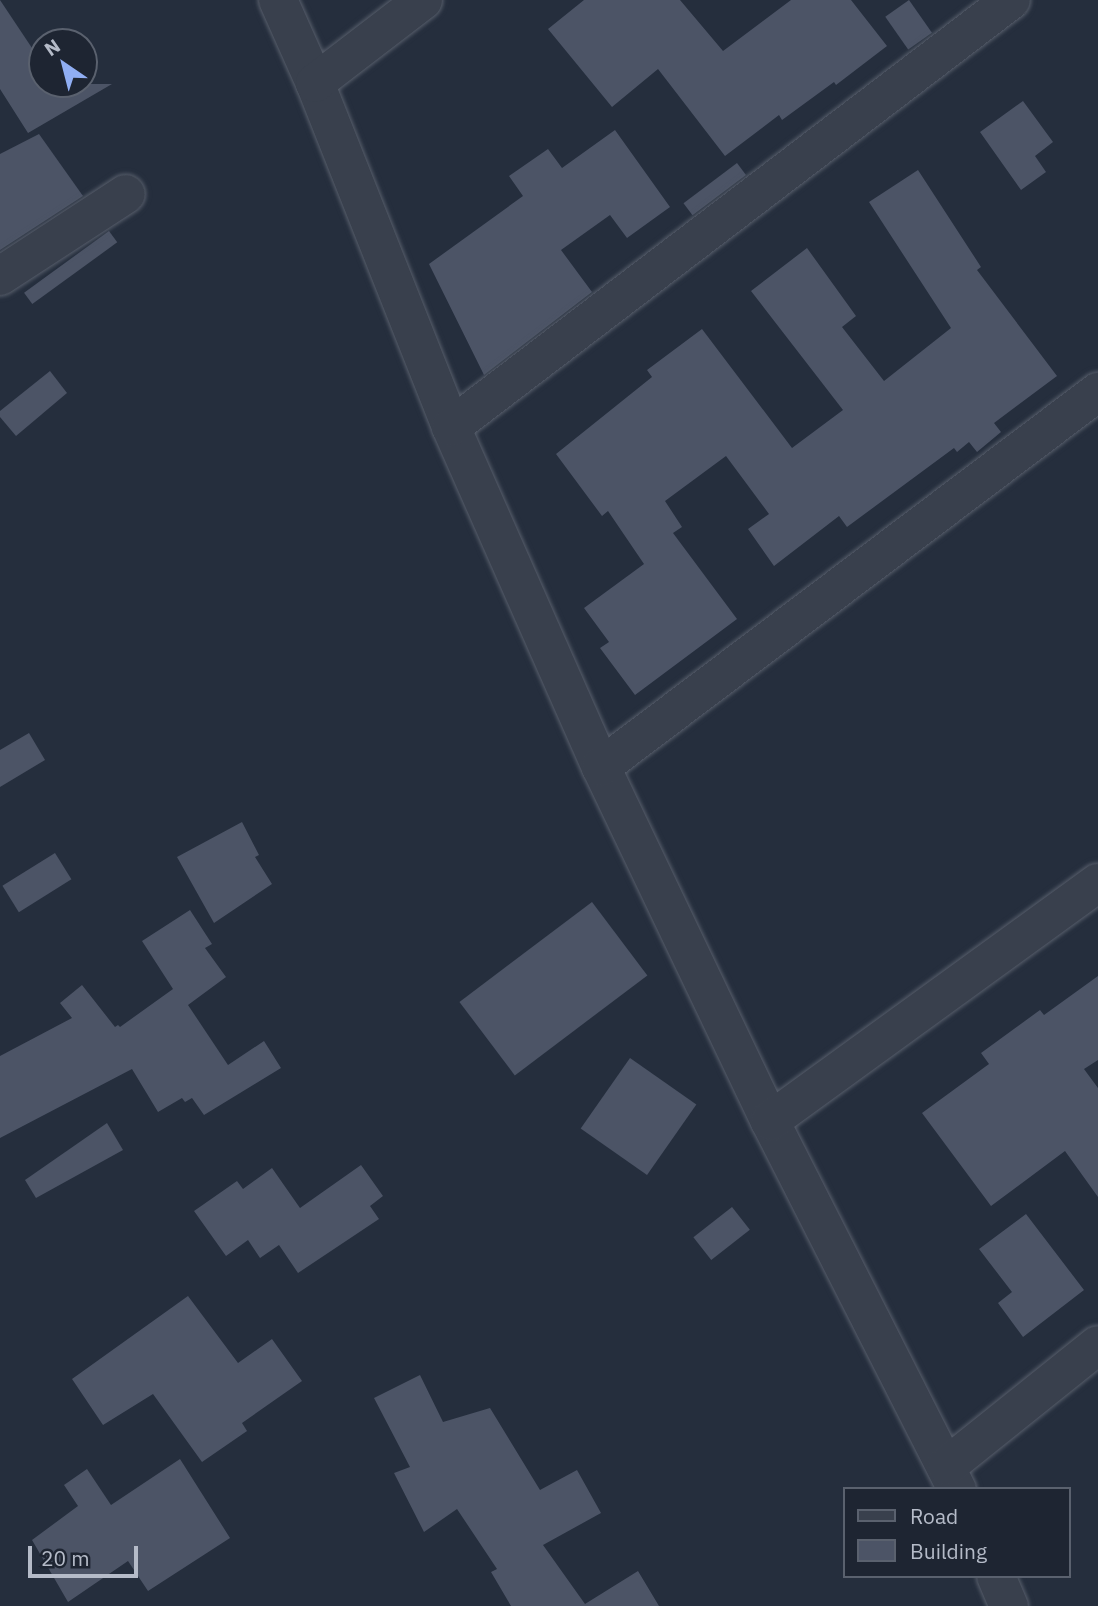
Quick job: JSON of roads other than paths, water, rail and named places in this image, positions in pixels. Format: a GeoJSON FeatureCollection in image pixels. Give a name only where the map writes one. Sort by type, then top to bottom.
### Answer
{"type":"FeatureCollection","features":[{"type":"Feature","properties":{"kind":"street"},"geometry":{"type":"LineString","coordinates":[[278,0],[315,83],[451,427],[601,767],[770,1121],[952,1477],[1098,1346]]}},
{"type":"Feature","properties":{"kind":"street"},"geometry":{"type":"LineString","coordinates":[[315,83],[423,0]]}},
{"type":"Feature","properties":{"kind":"street"},"geometry":{"type":"LineString","coordinates":[[451,427],[1011,0]]}},
{"type":"Feature","properties":{"kind":"street"},"geometry":{"type":"LineString","coordinates":[[0,276],[126,194]]}},
{"type":"Feature","properties":{"kind":"street"},"geometry":{"type":"LineString","coordinates":[[601,767],[1098,392]]}},
{"type":"Feature","properties":{"kind":"street"},"geometry":{"type":"LineString","coordinates":[[770,1121],[1098,883]]}},
{"type":"Feature","properties":{"kind":"street"},"geometry":{"type":"LineString","coordinates":[[997,1578],[1009,1606]]}}]}
